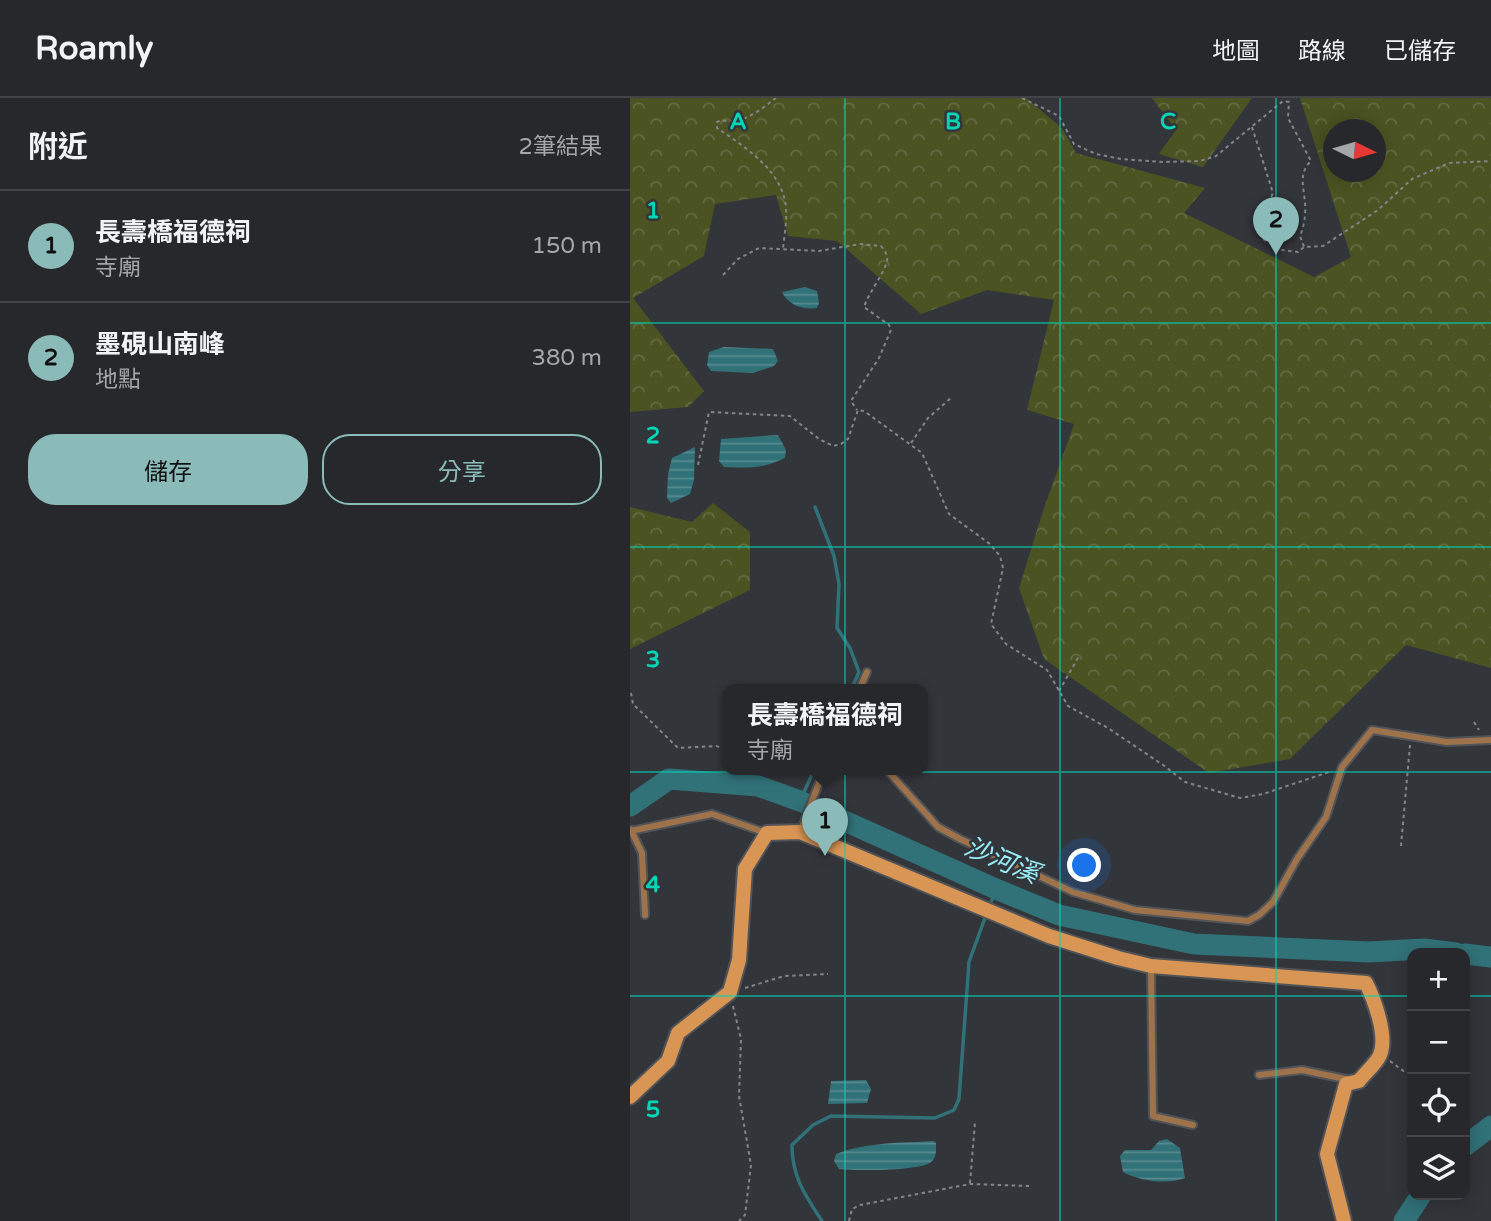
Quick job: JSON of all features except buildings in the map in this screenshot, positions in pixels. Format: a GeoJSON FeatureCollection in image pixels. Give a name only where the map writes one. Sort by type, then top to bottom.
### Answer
{"type":"FeatureCollection","features":[{"type":"Feature","properties":{"kind":"street"},"geometry":{"type":"LineString","coordinates":[[630,1097],[668,1061],[678,1033],[730,992],[739,960],[746,869],[766,833],[800,832],[1049,936],[1118,958],[1151,966],[1366,983],[1377,1004],[1381,1054],[1359,1082],[1346,1084],[1327,1154],[1344,1221]]}},
{"type":"Feature","properties":{"kind":"lane"},"geometry":{"type":"LineString","coordinates":[[862,684],[867,672]]}},
{"type":"Feature","properties":{"kind":"lane"},"geometry":{"type":"LineString","coordinates":[[892,775],[939,827],[1073,892],[1135,910],[1248,921],[1273,902],[1297,859],[1326,817],[1342,767],[1371,730],[1379,729],[1447,742],[1491,740]]}},
{"type":"Feature","properties":{"kind":"lane"},"geometry":{"type":"LineString","coordinates":[[800,832],[822,775]]}},
{"type":"Feature","properties":{"kind":"lane"},"geometry":{"type":"LineString","coordinates":[[645,915],[642,853],[631,831],[712,814],[766,833]]}},
{"type":"Feature","properties":{"kind":"lane"},"geometry":{"type":"LineString","coordinates":[[1151,966],[1153,1116],[1193,1125]]}},
{"type":"Feature","properties":{"kind":"lane"},"geometry":{"type":"LineString","coordinates":[[1259,1075],[1302,1070],[1359,1082]]}},
{"type":"Feature","properties":{"kind":"path"},"geometry":{"type":"LineString","coordinates":[[776,98],[754,113],[733,122],[717,122],[717,128],[751,151],[782,191],[786,209],[783,250]]}},
{"type":"Feature","properties":{"kind":"path"},"geometry":{"type":"LineString","coordinates":[[1023,98],[1059,116],[1074,144],[1096,154],[1162,162],[1200,161],[1216,156],[1283,102],[1289,102],[1288,118],[1311,161],[1305,167],[1302,183],[1306,205],[1300,236],[1304,247]]}},
{"type":"Feature","properties":{"kind":"path"},"geometry":{"type":"LineString","coordinates":[[1252,126],[1273,194],[1262,217],[1261,238],[1282,250],[1298,252],[1304,247],[1323,246],[1378,210],[1412,179],[1450,163],[1491,161]]}},
{"type":"Feature","properties":{"kind":"path"},"geometry":{"type":"LineString","coordinates":[[723,275],[738,259],[759,248],[819,251],[860,244],[881,246],[887,253],[887,262],[864,307],[889,325],[891,330],[879,358],[851,401],[858,410],[864,411],[922,453],[949,514],[990,544],[1000,556],[1003,568],[990,624],[1006,644],[1047,670],[1068,706],[1108,728],[1185,782],[1215,793],[1240,798],[1263,794],[1342,767]]}},
{"type":"Feature","properties":{"kind":"path"},"geometry":{"type":"LineString","coordinates":[[910,444],[928,418],[951,398]]}},
{"type":"Feature","properties":{"kind":"path"},"geometry":{"type":"LineString","coordinates":[[698,465],[709,412],[790,416],[819,439],[834,446],[848,439],[858,410]]}},
{"type":"Feature","properties":{"kind":"path"},"geometry":{"type":"LineString","coordinates":[[1058,691],[1079,656]]}},
{"type":"Feature","properties":{"kind":"path"},"geometry":{"type":"LineString","coordinates":[[631,693],[633,704],[678,748],[722,747]]}},
{"type":"Feature","properties":{"kind":"path"},"geometry":{"type":"LineString","coordinates":[[1401,846],[1411,737]]}},
{"type":"Feature","properties":{"kind":"path"},"geometry":{"type":"LineString","coordinates":[[739,1221],[745,1215],[751,1165],[739,1096],[741,1038],[730,992],[784,976],[828,974]]}},
{"type":"Feature","properties":{"kind":"path"},"geometry":{"type":"LineString","coordinates":[[1381,1054],[1406,1073]]}},
{"type":"Feature","properties":{"kind":"path"},"geometry":{"type":"LineString","coordinates":[[970,1184],[975,1122]]}},
{"type":"Feature","properties":{"kind":"path"},"geometry":{"type":"LineString","coordinates":[[849,1221],[852,1209],[860,1205],[970,1184],[1029,1186]]}},
{"type":"Feature","properties":{"kind":"green space"},"geometry":{"type":"Polygon","coordinates":[[[630,98],[1026,98],[1062,128],[1076,153],[1205,188],[1184,213],[1314,277],[1351,257],[1327,182],[1386,182],[1386,119],[1323,119],[1323,170],[1300,98],[1491,98],[1491,668],[1406,645],[1290,759],[1209,773],[1044,659],[1019,588],[1074,424],[1027,410],[1054,300],[987,290],[921,314],[837,241],[788,236],[776,195],[715,204],[704,256],[633,298],[704,391],[688,407],[630,412],[630,98]]]}},
{"type":"Feature","properties":{"kind":"green space"},"geometry":{"type":"Polygon","coordinates":[[[1152,98],[1252,98],[1203,167],[1159,154],[1176,130],[1152,98]]]}},
{"type":"Feature","properties":{"kind":"green space"},"geometry":{"type":"Polygon","coordinates":[[[713,503],[750,532],[750,590],[630,649],[630,507],[692,522],[713,503]]]}},
{"type":"Feature","properties":{"kind":"water"},"geometry":{"type":"Polygon","coordinates":[[[805,287],[817,291],[817,308],[797,306],[782,292],[805,287]]]}},
{"type":"Feature","properties":{"kind":"water"},"geometry":{"type":"Polygon","coordinates":[[[724,347],[773,349],[778,361],[774,366],[753,373],[711,371],[707,365],[709,352],[724,347]]]}},
{"type":"Feature","properties":{"kind":"water"},"geometry":{"type":"Polygon","coordinates":[[[778,435],[786,450],[785,458],[762,466],[748,467],[724,467],[719,461],[721,439],[778,435]]]}},
{"type":"Feature","properties":{"kind":"water"},"geometry":{"type":"Polygon","coordinates":[[[695,447],[694,480],[690,494],[671,503],[667,498],[672,458],[695,447]]]}},
{"type":"Feature","properties":{"kind":"water"},"geometry":{"type":"Polygon","coordinates":[[[866,1080],[871,1089],[867,1103],[828,1104],[831,1081],[866,1080]]]}},
{"type":"Feature","properties":{"kind":"water"},"geometry":{"type":"Polygon","coordinates":[[[1167,1139],[1180,1148],[1185,1178],[1154,1181],[1123,1172],[1120,1156],[1125,1150],[1151,1150],[1159,1141],[1167,1139]]]}},
{"type":"Feature","properties":{"kind":"water"},"geometry":{"type":"Polygon","coordinates":[[[933,1141],[936,1143],[935,1157],[923,1166],[847,1170],[839,1169],[834,1161],[836,1154],[860,1147],[933,1141]]]}},
{"type":"Feature","properties":{"kind":"waterway"},"geometry":{"type":"LineString","coordinates":[[815,507],[834,556],[839,584],[837,628],[850,648],[859,672],[854,684]]}},
{"type":"Feature","properties":{"kind":"waterway"},"geometry":{"type":"LineString","coordinates":[[800,801],[812,775]]}},
{"type":"Feature","properties":{"kind":"waterway","name":"沙河溪"},"geometry":{"type":"LineString","coordinates":[[630,806],[669,779],[758,786],[800,801],[1059,915],[1194,944],[1369,952],[1407,950]]}},
{"type":"Feature","properties":{"kind":"waterway"},"geometry":{"type":"LineString","coordinates":[[989,908],[996,889]]}},
{"type":"Feature","properties":{"kind":"waterway"},"geometry":{"type":"LineString","coordinates":[[822,1221],[810,1203],[794,1167],[792,1145],[813,1125],[831,1116],[935,1118],[954,1110],[959,1099],[969,962],[986,915]]}},
{"type":"Feature","properties":{"kind":"waterway","name":"沙河溪"},"geometry":{"type":"LineString","coordinates":[[1470,955],[1491,957]]}},
{"type":"Feature","properties":{"kind":"waterway","name":"沙河溪"},"geometry":{"type":"LineString","coordinates":[[1470,1142],[1491,1126]]}},
{"type":"Feature","properties":{"kind":"waterway","name":"沙河溪"},"geometry":{"type":"LineString","coordinates":[[1404,1221],[1418,1200]]}},
{"type":"Feature","properties":{"kind":"place","name":"墨硯山南峰"},"geometry":{"type":"Point","coordinates":[1276,255]}},
{"type":"Feature","properties":{"kind":"place","name":"長壽橋福德祠"},"geometry":{"type":"Point","coordinates":[825,856]}}]}
